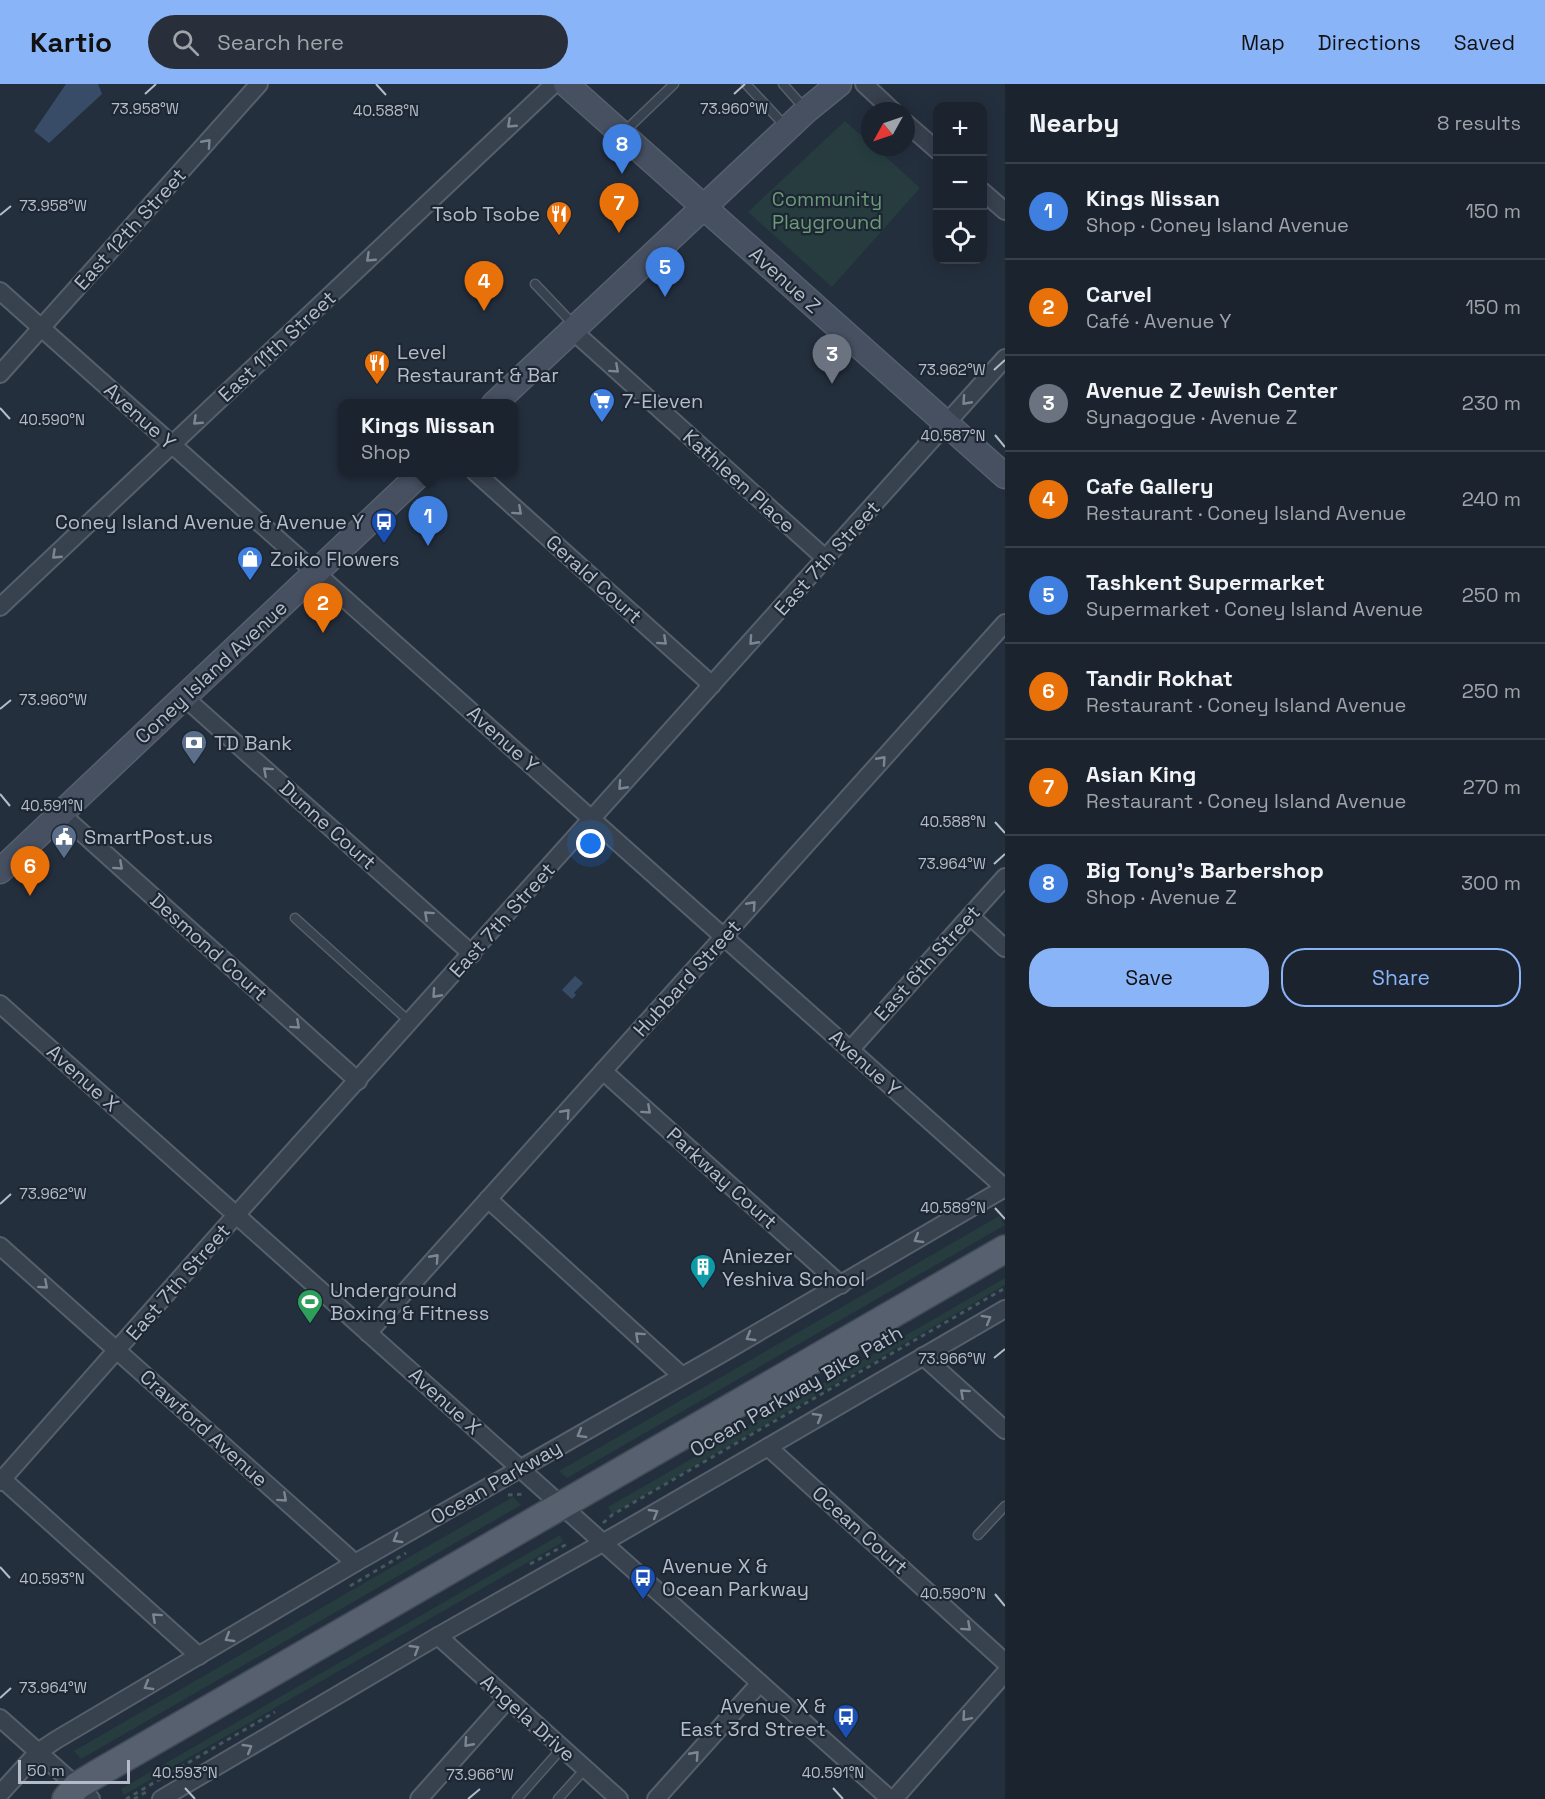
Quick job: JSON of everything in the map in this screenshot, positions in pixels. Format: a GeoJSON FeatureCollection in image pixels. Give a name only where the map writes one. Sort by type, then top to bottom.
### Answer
{"type":"FeatureCollection","features":[{"type":"Feature","properties":{"kind":"main road","name":"Avenue Z"},"geometry":{"type":"LineString","coordinates":[[566,84],[1005,476]]}},
{"type":"Feature","properties":{"kind":"main road"},"geometry":{"type":"LineString","coordinates":[[499,399],[817,98],[838,84]]}},
{"type":"Feature","properties":{"kind":"main road","name":"Coney Island Avenue"},"geometry":{"type":"LineString","coordinates":[[0,871],[417,477]]}},
{"type":"Feature","properties":{"kind":"main road"},"geometry":{"type":"LineString","coordinates":[[78,1795],[561,1506],[1005,1249]]}},
{"type":"Feature","properties":{"kind":"street","name":"East 12th Street"},"geometry":{"type":"LineString","coordinates":[[0,374],[259,84]]}},
{"type":"Feature","properties":{"kind":"street","name":"East 11th Street"},"geometry":{"type":"LineString","coordinates":[[0,607],[554,84]]}},
{"type":"Feature","properties":{"kind":"street"},"geometry":{"type":"LineString","coordinates":[[864,84],[883,102]]}},
{"type":"Feature","properties":{"kind":"street"},"geometry":{"type":"LineString","coordinates":[[915,131],[933,147]]}},
{"type":"Feature","properties":{"kind":"street"},"geometry":{"type":"LineString","coordinates":[[987,195],[1005,211]]}},
{"type":"Feature","properties":{"kind":"street","name":"Avenue Y"},"geometry":{"type":"LineString","coordinates":[[0,291],[1005,1188]]}},
{"type":"Feature","properties":{"kind":"street","name":"Kathleen Place"},"geometry":{"type":"LineString","coordinates":[[574,328],[826,560]]}},
{"type":"Feature","properties":{"kind":"street","name":"East 7th Street"},"geometry":{"type":"LineString","coordinates":[[1,1479],[826,560],[1005,357]]}},
{"type":"Feature","properties":{"kind":"street","name":"Gerald Court"},"geometry":{"type":"LineString","coordinates":[[481,477],[712,685]]}},
{"type":"Feature","properties":{"kind":"street","name":"Hubbard Street"},"geometry":{"type":"LineString","coordinates":[[368,1333],[1005,622]]}},
{"type":"Feature","properties":{"kind":"street","name":"Dunne Court"},"geometry":{"type":"LineString","coordinates":[[184,697],[472,954]]}},
{"type":"Feature","properties":{"kind":"street","name":"Desmond Court"},"geometry":{"type":"LineString","coordinates":[[60,813],[358,1081]]}},
{"type":"Feature","properties":{"kind":"street","name":"East 6th Street"},"geometry":{"type":"LineString","coordinates":[[850,1050],[1005,877]]}},
{"type":"Feature","properties":{"kind":"street"},"geometry":{"type":"LineString","coordinates":[[970,916],[1005,948]]}},
{"type":"Feature","properties":{"kind":"street","name":"Avenue X"},"geometry":{"type":"LineString","coordinates":[[0,1004],[892,1799]]}},
{"type":"Feature","properties":{"kind":"street","name":"Parkway Court"},"geometry":{"type":"LineString","coordinates":[[603,1071],[841,1285]]}},
{"type":"Feature","properties":{"kind":"street","name":"Ocean Parkway"},"geometry":{"type":"LineString","coordinates":[[0,1794],[38,1752],[355,1563],[841,1285],[1005,1188]]}},
{"type":"Feature","properties":{"kind":"street"},"geometry":{"type":"LineString","coordinates":[[488,1199],[682,1376]]}},
{"type":"Feature","properties":{"kind":"street","name":"Crawford Avenue"},"geometry":{"type":"LineString","coordinates":[[0,1246],[355,1563]]}},
{"type":"Feature","properties":{"kind":"street"},"geometry":{"type":"LineString","coordinates":[[161,1799],[438,1636],[603,1543],[1005,1309]]}},
{"type":"Feature","properties":{"kind":"street"},"geometry":{"type":"LineString","coordinates":[[923,1356],[1005,1430]]}},
{"type":"Feature","properties":{"kind":"street","name":"Ocean Court"},"geometry":{"type":"LineString","coordinates":[[768,1447],[1005,1662]]}},
{"type":"Feature","properties":{"kind":"street"},"geometry":{"type":"LineString","coordinates":[[1,1479],[199,1656]]}},
{"type":"Feature","properties":{"kind":"street","name":"Angela Drive"},"geometry":{"type":"LineString","coordinates":[[438,1636],[619,1799]]}},
{"type":"Feature","properties":{"kind":"street"},"geometry":{"type":"LineString","coordinates":[[892,1799],[1005,1673]]}},
{"type":"Feature","properties":{"kind":"street"},"geometry":{"type":"LineString","coordinates":[[656,1799],[760,1683]]}},
{"type":"Feature","properties":{"kind":"street"},"geometry":{"type":"LineString","coordinates":[[419,1799],[507,1700]]}},
{"type":"Feature","properties":{"kind":"street"},"geometry":{"type":"LineString","coordinates":[[0,1718],[38,1752],[78,1795]]}},
{"type":"Feature","properties":{"kind":"lane"},"geometry":{"type":"LineString","coordinates":[[622,134],[674,84]]}},
{"type":"Feature","properties":{"kind":"lane"},"geometry":{"type":"LineString","coordinates":[[746,84],[787,128]]}},
{"type":"Feature","properties":{"kind":"lane"},"geometry":{"type":"LineString","coordinates":[[783,84],[817,98]]}},
{"type":"Feature","properties":{"kind":"lane"},"geometry":{"type":"LineString","coordinates":[[535,284],[574,328]]}},
{"type":"Feature","properties":{"kind":"lane"},"geometry":{"type":"LineString","coordinates":[[295,918],[411,1023]]}},
{"type":"Feature","properties":{"kind":"lane"},"geometry":{"type":"LineString","coordinates":[[978,1536],[1005,1506]]}},
{"type":"Feature","properties":{"kind":"lane"},"geometry":{"type":"LineString","coordinates":[[517,1799],[562,1748]]}},
{"type":"Feature","properties":{"kind":"lane"},"geometry":{"type":"LineString","coordinates":[[558,1799],[585,1769]]}},
{"type":"Feature","properties":{"kind":"path","name":"Ocean Parkway Bike Path"},"geometry":{"type":"LineString","coordinates":[[603,1523],[612,1515],[1005,1288]]}},
{"type":"Feature","properties":{"kind":"green space","name":"Community Playground"},"geometry":{"type":"Polygon","coordinates":[[[845,121],[861,135],[861,156],[885,156],[920,188],[832,287],[748,212],[845,121]]]}},
{"type":"Feature","properties":{"kind":"green space"},"geometry":{"type":"Polygon","coordinates":[[[999,1216],[1005,1225],[567,1478],[559,1471],[999,1216]]]}},
{"type":"Feature","properties":{"kind":"green space"},"geometry":{"type":"Polygon","coordinates":[[[1005,1278],[1005,1285],[612,1514],[608,1507],[1005,1278]]]}},
{"type":"Feature","properties":{"kind":"green space"},"geometry":{"type":"Polygon","coordinates":[[[513,1497],[521,1505],[81,1759],[74,1751],[513,1497]]]}},
{"type":"Feature","properties":{"kind":"green space"},"geometry":{"type":"Polygon","coordinates":[[[560,1535],[563,1542],[124,1795],[121,1789],[560,1535]]]}},
{"type":"Feature","properties":{"kind":"water"},"geometry":{"type":"Polygon","coordinates":[[[66,84],[98,84],[102,94],[49,143],[34,131],[66,84]]]}},
{"type":"Feature","properties":{"kind":"water"},"geometry":{"type":"Polygon","coordinates":[[[575,976],[583,983],[572,999],[562,990],[575,976]]]}},
{"type":"Feature","properties":{"kind":"place","name":"Big Tony's Barbershop"},"geometry":{"type":"Point","coordinates":[622,174]}},
{"type":"Feature","properties":{"kind":"place","name":"Asian King"},"geometry":{"type":"Point","coordinates":[619,233]}},
{"type":"Feature","properties":{"kind":"place","name":"Tsob Tsobe"},"geometry":{"type":"Point","coordinates":[559,237]}},
{"type":"Feature","properties":{"kind":"place","name":"Tashkent Supermarket"},"geometry":{"type":"Point","coordinates":[665,297]}},
{"type":"Feature","properties":{"kind":"place","name":"Cafe Gallery"},"geometry":{"type":"Point","coordinates":[484,311]}},
{"type":"Feature","properties":{"kind":"place","name":"Avenue Z Jewish Center"},"geometry":{"type":"Point","coordinates":[832,384]}},
{"type":"Feature","properties":{"kind":"place","name":"Level Restaurant & Bar"},"geometry":{"type":"Point","coordinates":[377,386]}},
{"type":"Feature","properties":{"kind":"place","name":"7-Eleven"},"geometry":{"type":"Point","coordinates":[602,424]}},
{"type":"Feature","properties":{"kind":"place","name":"Coney Island Avenue & Avenue Y"},"geometry":{"type":"Point","coordinates":[384,545]}},
{"type":"Feature","properties":{"kind":"place","name":"Kings Nissan"},"geometry":{"type":"Point","coordinates":[428,546]}},
{"type":"Feature","properties":{"kind":"place","name":"Zoiko Flowers"},"geometry":{"type":"Point","coordinates":[250,582]}},
{"type":"Feature","properties":{"kind":"place","name":"Carvel"},"geometry":{"type":"Point","coordinates":[323,633]}},
{"type":"Feature","properties":{"kind":"place","name":"TD Bank"},"geometry":{"type":"Point","coordinates":[194,766]}},
{"type":"Feature","properties":{"kind":"place","name":"SmartPost.us"},"geometry":{"type":"Point","coordinates":[64,860]}},
{"type":"Feature","properties":{"kind":"place","name":"Tandir Rokhat"},"geometry":{"type":"Point","coordinates":[30,896]}},
{"type":"Feature","properties":{"kind":"place","name":"Aniezer Yeshiva School"},"geometry":{"type":"Point","coordinates":[703,1290]}},
{"type":"Feature","properties":{"kind":"place","name":"Underground Boxing & Fitness"},"geometry":{"type":"Point","coordinates":[310,1325]}},
{"type":"Feature","properties":{"kind":"place","name":"Avenue X & Ocean Parkway"},"geometry":{"type":"Point","coordinates":[643,1601]}},
{"type":"Feature","properties":{"kind":"place","name":"Avenue X & East 3rd Street"},"geometry":{"type":"Point","coordinates":[846,1740]}}]}
